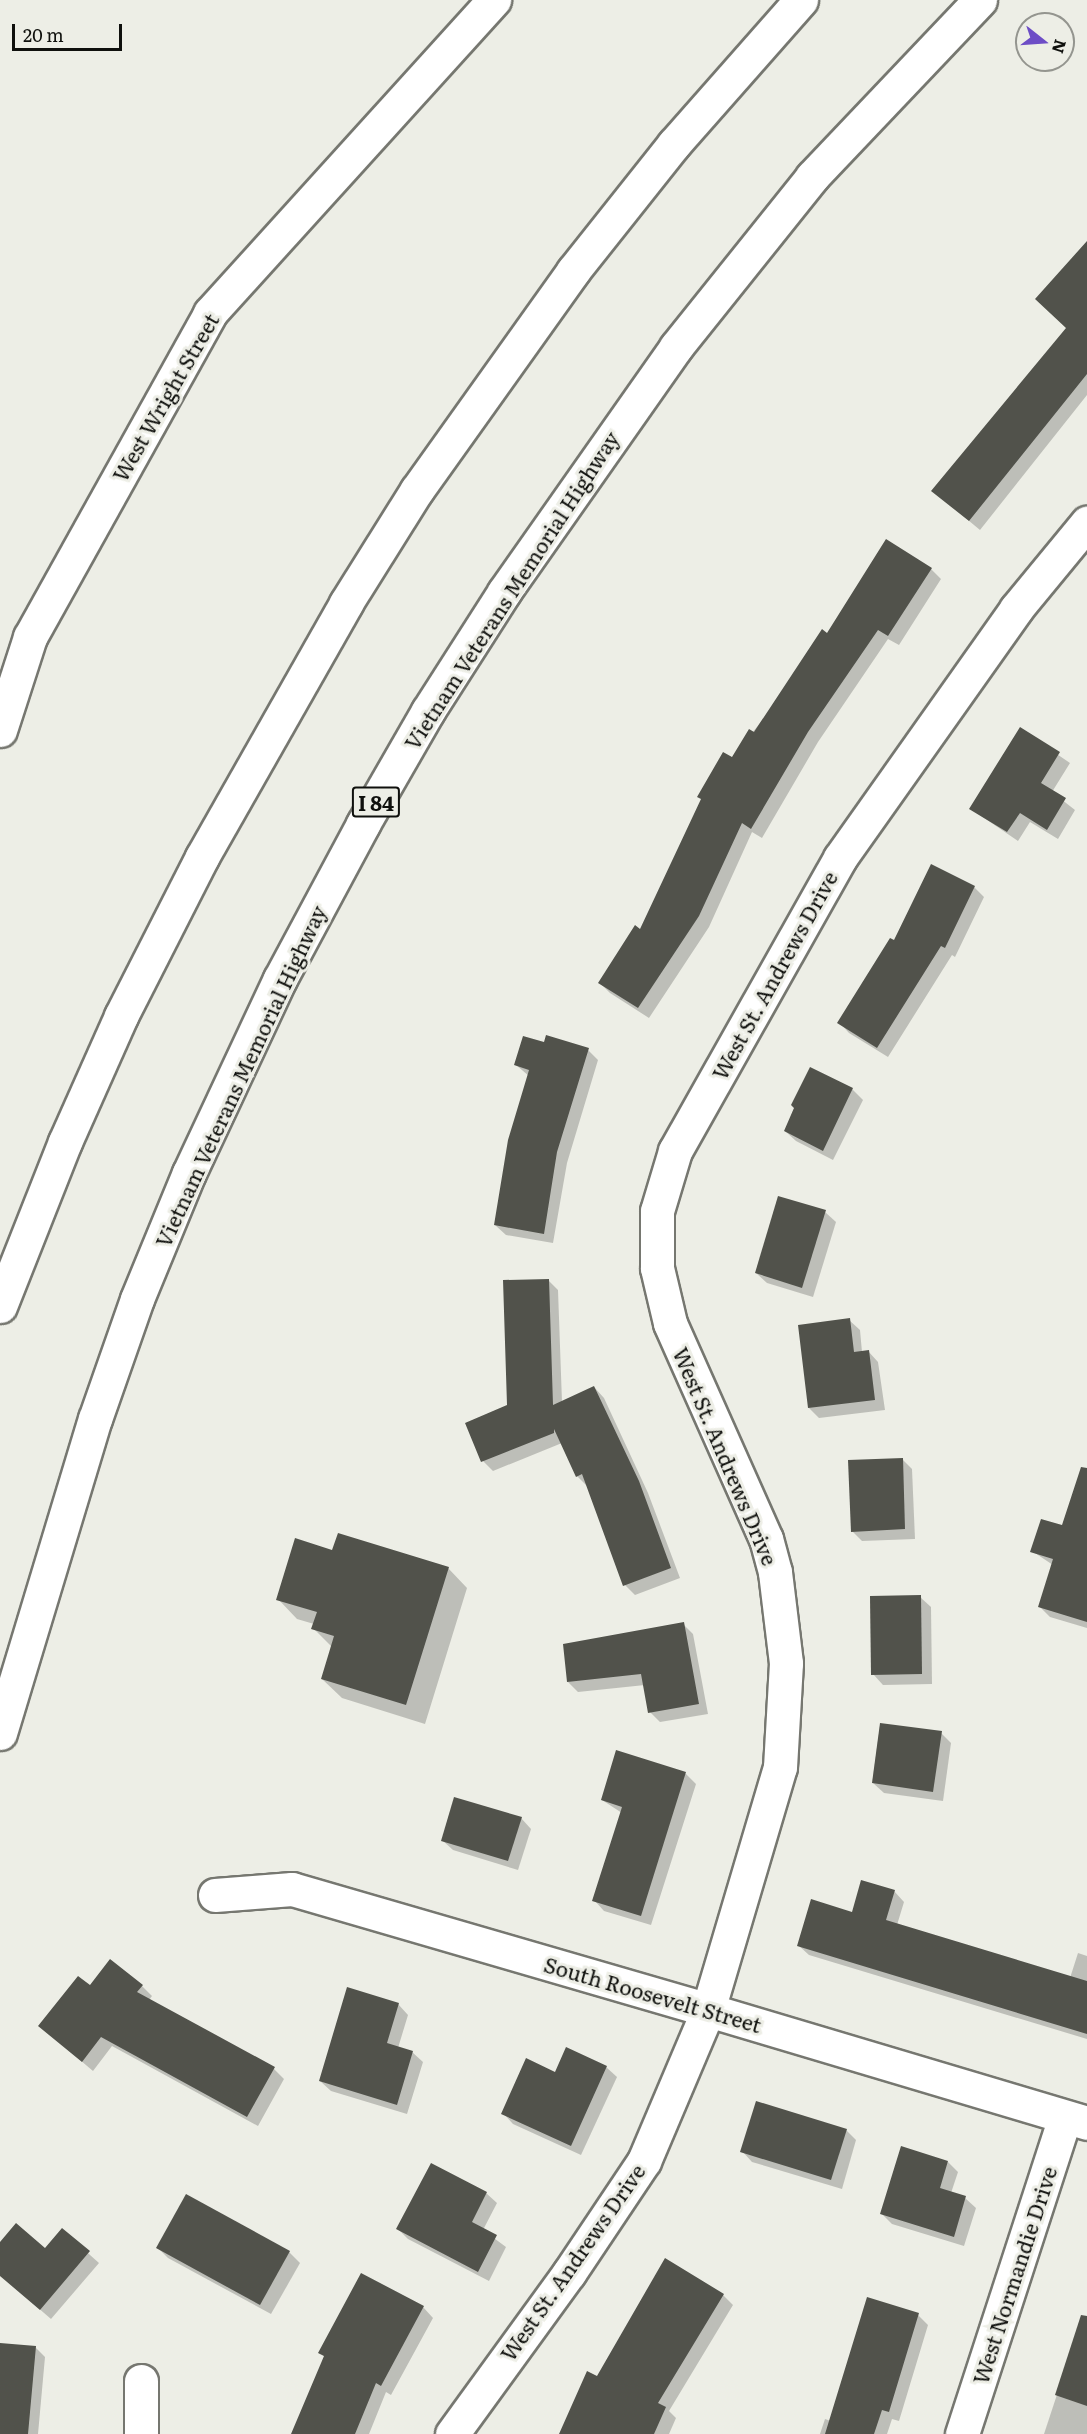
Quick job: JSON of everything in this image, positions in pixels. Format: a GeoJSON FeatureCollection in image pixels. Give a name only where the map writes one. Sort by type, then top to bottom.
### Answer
{"type":"FeatureCollection","features":[{"type":"Feature","properties":{"kind":"main road","name":"West Wright Street"},"geometry":{"type":"LineString","coordinates":[[0,730],[30,637],[210,313],[494,0]]}},
{"type":"Feature","properties":{"kind":"main road"},"geometry":{"type":"LineString","coordinates":[[0,1306],[65,1142],[121,1016],[202,857],[346,603],[417,490],[573,271],[675,144],[800,0]]}},
{"type":"Feature","properties":{"kind":"main road","name":"Vietnam Veterans Memorial Highway"},"geometry":{"type":"LineString","coordinates":[[0,1733],[95,1419],[137,1299],[189,1173],[280,979],[363,824],[428,711],[504,592],[676,347],[812,177],[980,0]]}},
{"type":"Feature","properties":{"kind":"main road","name":"West St. Andrews Drive"},"geometry":{"type":"LineString","coordinates":[[452,2434],[569,2273],[644,2161],[708,2010],[780,1767],[786,1663],[775,1572],[766,1539],[670,1323],[657,1268],[657,1211],[675,1151],[840,858],[1016,609],[1087,523]]}},
{"type":"Feature","properties":{"kind":"main road","name":"South Roosevelt Street"},"geometry":{"type":"LineString","coordinates":[[215,1894],[292,1889],[1076,2120]]}},
{"type":"Feature","properties":{"kind":"main road","name":"West Normandie Drive"},"geometry":{"type":"LineString","coordinates":[[962,2434],[1076,2120]]}},
{"type":"Feature","properties":{"kind":"main road"},"geometry":{"type":"LineString","coordinates":[[141,2381],[141,2434]]}},
{"type":"Feature","properties":{"kind":"building"},"geometry":{"type":"Polygon","coordinates":[[[1087,241],[1087,374],[969,521],[931,491],[1066,328],[1035,299],[1087,241]]]}},
{"type":"Feature","properties":{"kind":"building"},"geometry":{"type":"Polygon","coordinates":[[[886,539],[932,568],[888,636],[878,630],[808,732],[751,829],[742,823],[699,916],[638,1008],[598,983],[635,925],[640,929],[701,799],[697,797],[723,752],[732,757],[749,729],[754,732],[822,629],[827,633],[886,539]]]}},
{"type":"Feature","properties":{"kind":"building"},"geometry":{"type":"Polygon","coordinates":[[[1020,727],[1060,752],[1041,783],[1066,798],[1047,830],[1020,813],[1007,832],[969,809],[1020,727]]]}},
{"type":"Feature","properties":{"kind":"building"},"geometry":{"type":"Polygon","coordinates":[[[931,864],[975,886],[945,948],[941,946],[877,1048],[837,1023],[890,938],[894,940],[931,864]]]}},
{"type":"Feature","properties":{"kind":"building"},"geometry":{"type":"Polygon","coordinates":[[[546,1035],[589,1048],[557,1152],[544,1234],[494,1225],[508,1140],[529,1070],[514,1065],[523,1036],[544,1042],[546,1035]]]}},
{"type":"Feature","properties":{"kind":"building"},"geometry":{"type":"Polygon","coordinates":[[[810,1067],[853,1088],[823,1151],[784,1131],[794,1108],[791,1105],[810,1067]]]}},
{"type":"Feature","properties":{"kind":"building"},"geometry":{"type":"Polygon","coordinates":[[[778,1196],[826,1210],[802,1288],[755,1273],[778,1196]]]}},
{"type":"Feature","properties":{"kind":"building"},"geometry":{"type":"Polygon","coordinates":[[[549,1279],[553,1405],[594,1386],[639,1481],[671,1568],[623,1586],[582,1474],[576,1477],[554,1429],[554,1433],[481,1462],[465,1423],[507,1405],[503,1280],[549,1279]]]}},
{"type":"Feature","properties":{"kind":"building"},"geometry":{"type":"Polygon","coordinates":[[[850,1318],[854,1352],[869,1350],[875,1400],[808,1408],[798,1325],[850,1318]]]}},
{"type":"Feature","properties":{"kind":"building"},"geometry":{"type":"Polygon","coordinates":[[[903,1458],[905,1529],[851,1532],[848,1460],[903,1458]]]}},
{"type":"Feature","properties":{"kind":"building"},"geometry":{"type":"Polygon","coordinates":[[[1081,1467],[1087,1468],[1087,1622],[1038,1607],[1053,1559],[1030,1552],[1041,1519],[1062,1525],[1081,1467]]]}},
{"type":"Feature","properties":{"kind":"building"},"geometry":{"type":"Polygon","coordinates":[[[338,1533],[449,1567],[406,1705],[321,1679],[334,1636],[311,1629],[317,1612],[276,1600],[295,1538],[332,1550],[338,1533]]]}},
{"type":"Feature","properties":{"kind":"building"},"geometry":{"type":"Polygon","coordinates":[[[921,1595],[922,1674],[871,1675],[870,1596],[921,1595]]]}},
{"type":"Feature","properties":{"kind":"building"},"geometry":{"type":"Polygon","coordinates":[[[684,1622],[699,1704],[648,1713],[641,1674],[567,1682],[563,1644],[684,1622]]]}},
{"type":"Feature","properties":{"kind":"building"},"geometry":{"type":"Polygon","coordinates":[[[880,1723],[942,1731],[933,1792],[872,1783],[880,1723]]]}},
{"type":"Feature","properties":{"kind":"building"},"geometry":{"type":"Polygon","coordinates":[[[616,1750],[686,1772],[641,1916],[592,1901],[622,1807],[601,1800],[616,1750]]]}},
{"type":"Feature","properties":{"kind":"building"},"geometry":{"type":"Polygon","coordinates":[[[454,1797],[522,1817],[508,1861],[441,1841],[454,1797]]]}},
{"type":"Feature","properties":{"kind":"building"},"geometry":{"type":"Polygon","coordinates":[[[861,1880],[895,1890],[886,1920],[1087,1981],[1087,2034],[797,1946],[811,1899],[852,1912],[861,1880]]]}},
{"type":"Feature","properties":{"kind":"building"},"geometry":{"type":"Polygon","coordinates":[[[110,1959],[143,1985],[137,1992],[275,2067],[247,2117],[101,2037],[82,2062],[38,2026],[78,1976],[90,1985],[110,1959]]]}},
{"type":"Feature","properties":{"kind":"building"},"geometry":{"type":"Polygon","coordinates":[[[347,1987],[399,2003],[387,2043],[413,2051],[397,2105],[319,2081],[347,1987]]]}},
{"type":"Feature","properties":{"kind":"building"},"geometry":{"type":"Polygon","coordinates":[[[566,2047],[607,2066],[571,2146],[501,2114],[526,2058],[555,2072],[566,2047]]]}},
{"type":"Feature","properties":{"kind":"building"},"geometry":{"type":"Polygon","coordinates":[[[756,2101],[847,2129],[831,2180],[740,2152],[756,2101]]]}},
{"type":"Feature","properties":{"kind":"building"},"geometry":{"type":"Polygon","coordinates":[[[901,2146],[948,2161],[940,2188],[966,2196],[954,2237],[880,2214],[901,2146]]]}},
{"type":"Feature","properties":{"kind":"building"},"geometry":{"type":"Polygon","coordinates":[[[431,2163],[487,2192],[472,2222],[497,2235],[478,2272],[396,2229],[431,2163]]]}},
{"type":"Feature","properties":{"kind":"building"},"geometry":{"type":"Polygon","coordinates":[[[186,2194],[290,2251],[260,2305],[156,2248],[186,2194]]]}},
{"type":"Feature","properties":{"kind":"building"},"geometry":{"type":"Polygon","coordinates":[[[16,2223],[45,2248],[62,2228],[90,2251],[40,2310],[0,2276],[0,2242],[16,2223]]]}},
{"type":"Feature","properties":{"kind":"building"},"geometry":{"type":"Polygon","coordinates":[[[665,2258],[724,2294],[658,2403],[666,2407],[654,2434],[559,2434],[587,2371],[597,2376],[665,2258]]]}},
{"type":"Feature","properties":{"kind":"building"},"geometry":{"type":"Polygon","coordinates":[[[361,2273],[424,2306],[381,2386],[376,2383],[355,2434],[291,2434],[324,2356],[318,2353],[361,2273]]]}},
{"type":"Feature","properties":{"kind":"building"},"geometry":{"type":"Polygon","coordinates":[[[867,2297],[919,2313],[889,2412],[882,2410],[874,2434],[825,2434],[867,2297]]]}},
{"type":"Feature","properties":{"kind":"building"},"geometry":{"type":"Polygon","coordinates":[[[1081,2315],[1087,2316],[1087,2406],[1055,2395],[1081,2315]]]}},
{"type":"Feature","properties":{"kind":"building"},"geometry":{"type":"Polygon","coordinates":[[[0,2343],[36,2346],[28,2434],[0,2434],[0,2343]]]}}]}
